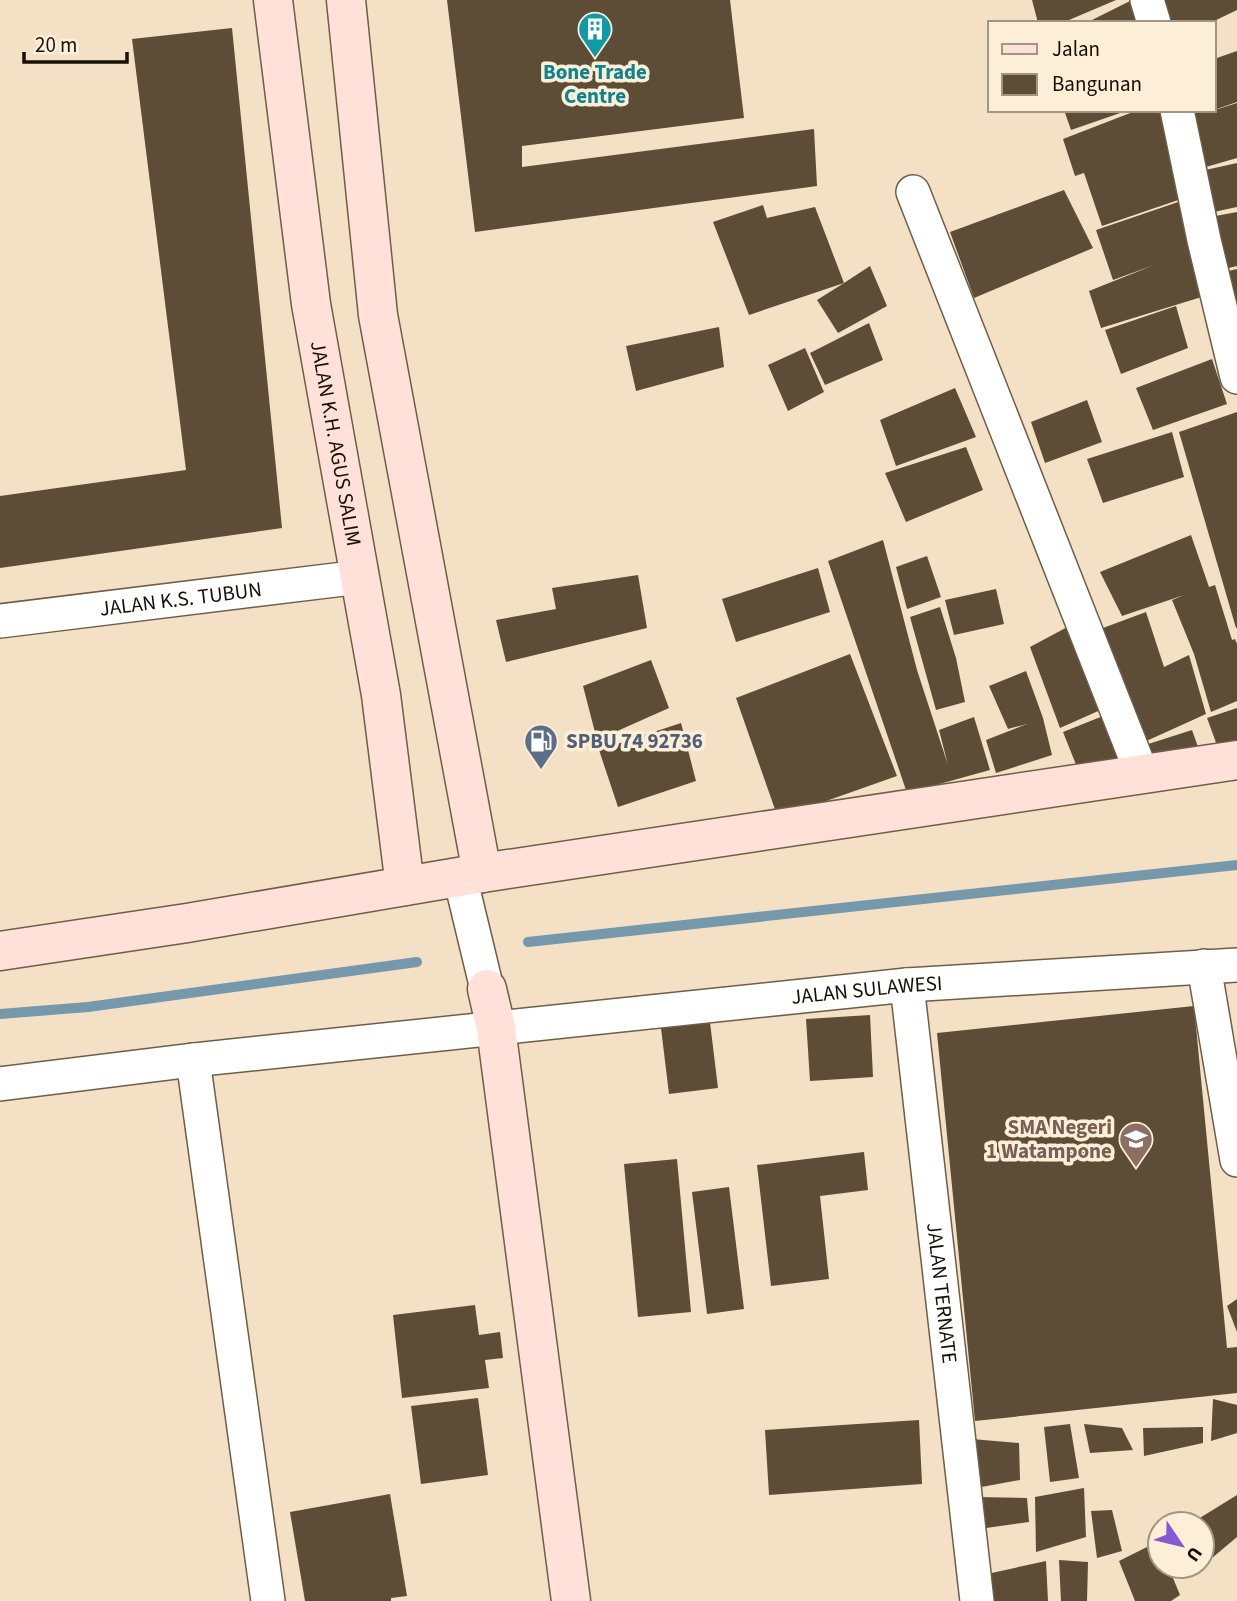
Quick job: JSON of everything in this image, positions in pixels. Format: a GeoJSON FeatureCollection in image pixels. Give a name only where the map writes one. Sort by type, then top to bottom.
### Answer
{"type":"FeatureCollection","features":[{"type":"Feature","properties":{"kind":"street","name":"JALAN K.H. AGUS SALIM"},"geometry":{"type":"LineString","coordinates":[[273,0],[311,304],[381,695],[405,886]]}},
{"type":"Feature","properties":{"kind":"street"},"geometry":{"type":"LineString","coordinates":[[346,0],[378,315],[471,875],[473,930],[496,1028],[571,1601]]}},
{"type":"Feature","properties":{"kind":"street"},"geometry":{"type":"LineString","coordinates":[[1147,0],[1153,21]]}},
{"type":"Feature","properties":{"kind":"street"},"geometry":{"type":"LineString","coordinates":[[1177,112],[1203,240],[1237,377]]}},
{"type":"Feature","properties":{"kind":"street"},"geometry":{"type":"LineString","coordinates":[[913,192],[1142,774]]}},
{"type":"Feature","properties":{"kind":"street","name":"JALAN K.S. TUBUN"},"geometry":{"type":"LineString","coordinates":[[0,621],[360,577]]}},
{"type":"Feature","properties":{"kind":"street"},"geometry":{"type":"LineString","coordinates":[[0,951],[187,923],[471,875],[1237,760]]}},
{"type":"Feature","properties":{"kind":"street","name":"JALAN SULAWESI"},"geometry":{"type":"LineString","coordinates":[[0,1084],[193,1060],[906,985],[1237,965]]}},
{"type":"Feature","properties":{"kind":"street"},"geometry":{"type":"LineString","coordinates":[[1204,967],[1237,1160]]}},
{"type":"Feature","properties":{"kind":"street","name":"JALAN TERNATE"},"geometry":{"type":"LineString","coordinates":[[906,985],[977,1601]]}},
{"type":"Feature","properties":{"kind":"street"},"geometry":{"type":"LineString","coordinates":[[193,1060],[268,1601]]}},
{"type":"Feature","properties":{"kind":"building","name":"Bone Trade Centre"},"geometry":{"type":"Polygon","coordinates":[[[447,0],[730,0],[744,118],[522,146],[522,167],[814,129],[817,186],[475,232],[447,0]]]}},
{"type":"Feature","properties":{"kind":"building"},"geometry":{"type":"Polygon","coordinates":[[[1032,0],[1116,0],[1067,21],[1037,21],[1032,0]]]}},
{"type":"Feature","properties":{"kind":"building"},"geometry":{"type":"Polygon","coordinates":[[[1132,0],[1144,21],[1090,21],[1132,0]]]}},
{"type":"Feature","properties":{"kind":"building"},"geometry":{"type":"Polygon","coordinates":[[[1150,0],[1237,0],[1237,10],[1214,21],[1161,21],[1150,0]]]}},
{"type":"Feature","properties":{"kind":"building"},"geometry":{"type":"Polygon","coordinates":[[[232,28],[282,528],[0,568],[0,496],[186,470],[132,39],[232,28]]]}},
{"type":"Feature","properties":{"kind":"building"},"geometry":{"type":"Polygon","coordinates":[[[1237,51],[1237,102],[1216,109],[1216,58],[1237,51]]]}},
{"type":"Feature","properties":{"kind":"building"},"geometry":{"type":"Polygon","coordinates":[[[1237,103],[1237,158],[1199,169],[1185,120],[1196,116],[1195,112],[1216,112],[1216,110],[1237,103]]]}},
{"type":"Feature","properties":{"kind":"building"},"geometry":{"type":"Polygon","coordinates":[[[1065,112],[1123,112],[1071,130],[1065,112]]]}},
{"type":"Feature","properties":{"kind":"building"},"geometry":{"type":"Polygon","coordinates":[[[1133,112],[1164,112],[1187,197],[1102,226],[1084,173],[1075,176],[1063,139],[1133,112]]]}},
{"type":"Feature","properties":{"kind":"building"},"geometry":{"type":"Polygon","coordinates":[[[1237,163],[1237,207],[1209,213],[1201,171],[1237,163]]]}},
{"type":"Feature","properties":{"kind":"building"},"geometry":{"type":"Polygon","coordinates":[[[1064,190],[1093,248],[974,298],[950,232],[1064,190]]]}},
{"type":"Feature","properties":{"kind":"building"},"geometry":{"type":"Polygon","coordinates":[[[1187,199],[1208,295],[1101,328],[1089,291],[1154,265],[1113,280],[1096,230],[1187,199]]]}},
{"type":"Feature","properties":{"kind":"building"},"geometry":{"type":"Polygon","coordinates":[[[763,205],[767,218],[815,207],[844,283],[749,315],[713,222],[763,205]]]}},
{"type":"Feature","properties":{"kind":"building"},"geometry":{"type":"Polygon","coordinates":[[[1237,212],[1237,266],[1216,271],[1205,218],[1237,212]]]}},
{"type":"Feature","properties":{"kind":"building"},"geometry":{"type":"Polygon","coordinates":[[[870,266],[887,306],[838,333],[817,300],[870,266]]]}},
{"type":"Feature","properties":{"kind":"building"},"geometry":{"type":"Polygon","coordinates":[[[1237,269],[1237,341],[1216,274],[1237,269]]]}},
{"type":"Feature","properties":{"kind":"building"},"geometry":{"type":"Polygon","coordinates":[[[1176,306],[1188,348],[1121,374],[1105,330],[1176,306]]]}},
{"type":"Feature","properties":{"kind":"building"},"geometry":{"type":"Polygon","coordinates":[[[869,323],[883,360],[825,385],[810,353],[869,323]]]}},
{"type":"Feature","properties":{"kind":"building"},"geometry":{"type":"Polygon","coordinates":[[[719,327],[724,367],[636,391],[626,346],[719,327]]]}},
{"type":"Feature","properties":{"kind":"building"},"geometry":{"type":"Polygon","coordinates":[[[805,348],[824,392],[788,411],[768,365],[805,348]]]}},
{"type":"Feature","properties":{"kind":"building"},"geometry":{"type":"Polygon","coordinates":[[[1212,359],[1227,404],[1153,430],[1136,388],[1212,359]]]}},
{"type":"Feature","properties":{"kind":"building"},"geometry":{"type":"Polygon","coordinates":[[[955,388],[976,437],[896,466],[880,420],[955,388]]]}},
{"type":"Feature","properties":{"kind":"building"},"geometry":{"type":"Polygon","coordinates":[[[1087,400],[1102,442],[1045,463],[1031,422],[1087,400]]]}},
{"type":"Feature","properties":{"kind":"building"},"geometry":{"type":"Polygon","coordinates":[[[1237,412],[1237,628],[1236,628],[1179,432],[1237,412]]]}},
{"type":"Feature","properties":{"kind":"building"},"geometry":{"type":"Polygon","coordinates":[[[1172,432],[1184,477],[1103,503],[1087,459],[1172,432]]]}},
{"type":"Feature","properties":{"kind":"building"},"geometry":{"type":"Polygon","coordinates":[[[966,447],[983,490],[906,522],[885,473],[966,447]]]}},
{"type":"Feature","properties":{"kind":"building"},"geometry":{"type":"Polygon","coordinates":[[[1191,535],[1209,587],[1215,585],[1232,640],[1235,639],[1237,644],[1237,701],[1211,712],[1194,654],[1172,600],[1184,595],[1122,616],[1100,572],[1191,535]]]}},
{"type":"Feature","properties":{"kind":"building"},"geometry":{"type":"Polygon","coordinates":[[[883,540],[917,670],[948,765],[939,730],[974,717],[990,770],[907,793],[828,561],[883,540]]]}},
{"type":"Feature","properties":{"kind":"building"},"geometry":{"type":"Polygon","coordinates":[[[927,556],[941,597],[907,609],[896,567],[927,556]]]}},
{"type":"Feature","properties":{"kind":"building"},"geometry":{"type":"Polygon","coordinates":[[[818,568],[830,612],[736,642],[722,599],[818,568]]]}},
{"type":"Feature","properties":{"kind":"building"},"geometry":{"type":"Polygon","coordinates":[[[638,575],[647,628],[506,662],[496,620],[556,609],[552,588],[638,575]]]}},
{"type":"Feature","properties":{"kind":"building"},"geometry":{"type":"Polygon","coordinates":[[[996,589],[1004,624],[954,635],[945,600],[996,589]]]}},
{"type":"Feature","properties":{"kind":"building"},"geometry":{"type":"Polygon","coordinates":[[[940,607],[956,658],[965,702],[936,710],[910,617],[940,607]]]}},
{"type":"Feature","properties":{"kind":"building"},"geometry":{"type":"Polygon","coordinates":[[[1146,612],[1164,667],[1189,655],[1206,714],[1142,743],[1103,628],[1146,612]]]}},
{"type":"Feature","properties":{"kind":"building"},"geometry":{"type":"Polygon","coordinates":[[[1073,624],[1105,708],[1060,728],[1030,647],[1073,624]]]}},
{"type":"Feature","properties":{"kind":"building"},"geometry":{"type":"Polygon","coordinates":[[[850,654],[897,776],[778,818],[736,698],[850,654]]]}},
{"type":"Feature","properties":{"kind":"building"},"geometry":{"type":"Polygon","coordinates":[[[651,660],[669,708],[597,740],[583,686],[651,660]]]}},
{"type":"Feature","properties":{"kind":"building"},"geometry":{"type":"Polygon","coordinates":[[[1026,671],[1043,718],[1052,755],[996,773],[986,740],[1027,724],[1008,729],[989,686],[1026,671]]]}},
{"type":"Feature","properties":{"kind":"building"},"geometry":{"type":"Polygon","coordinates":[[[1237,708],[1237,757],[1222,759],[1207,718],[1237,708]]]}},
{"type":"Feature","properties":{"kind":"building"},"geometry":{"type":"Polygon","coordinates":[[[1108,714],[1124,758],[1079,772],[1063,732],[1108,714]]]}},
{"type":"Feature","properties":{"kind":"building"},"geometry":{"type":"Polygon","coordinates":[[[681,723],[696,781],[618,807],[599,750],[681,723]]]}},
{"type":"Feature","properties":{"kind":"building"},"geometry":{"type":"Polygon","coordinates":[[[1192,730],[1203,761],[1146,770],[1139,747],[1192,730]]]}},
{"type":"Feature","properties":{"kind":"building"},"geometry":{"type":"Polygon","coordinates":[[[1194,1006],[1227,1348],[1237,1347],[1237,1393],[975,1421],[937,1033],[1194,1006]]]}},
{"type":"Feature","properties":{"kind":"building"},"geometry":{"type":"Polygon","coordinates":[[[709,1014],[718,1088],[669,1094],[660,1020],[709,1014]]]}},
{"type":"Feature","properties":{"kind":"building"},"geometry":{"type":"Polygon","coordinates":[[[870,1015],[873,1077],[810,1081],[806,1019],[870,1015]]]}},
{"type":"Feature","properties":{"kind":"building"},"geometry":{"type":"Polygon","coordinates":[[[864,1152],[868,1190],[820,1196],[829,1279],[771,1286],[757,1165],[864,1152]]]}},
{"type":"Feature","properties":{"kind":"building"},"geometry":{"type":"Polygon","coordinates":[[[677,1159],[691,1312],[638,1317],[624,1164],[677,1159]]]}},
{"type":"Feature","properties":{"kind":"building"},"geometry":{"type":"Polygon","coordinates":[[[729,1187],[744,1309],[707,1314],[692,1192],[729,1187]]]}},
{"type":"Feature","properties":{"kind":"building"},"geometry":{"type":"Polygon","coordinates":[[[1237,1299],[1237,1332],[1227,1306],[1237,1299]]]}},
{"type":"Feature","properties":{"kind":"building"},"geometry":{"type":"Polygon","coordinates":[[[475,1305],[479,1335],[500,1332],[503,1358],[485,1360],[489,1388],[402,1398],[393,1315],[475,1305]]]}},
{"type":"Feature","properties":{"kind":"building"},"geometry":{"type":"Polygon","coordinates":[[[478,1398],[488,1475],[421,1484],[411,1406],[478,1398]]]}},
{"type":"Feature","properties":{"kind":"building"},"geometry":{"type":"Polygon","coordinates":[[[1213,1399],[1237,1405],[1237,1433],[1211,1441],[1213,1399]]]}},
{"type":"Feature","properties":{"kind":"building"},"geometry":{"type":"Polygon","coordinates":[[[919,1420],[922,1484],[769,1495],[765,1430],[919,1420]]]}},
{"type":"Feature","properties":{"kind":"building"},"geometry":{"type":"Polygon","coordinates":[[[1070,1424],[1079,1478],[1050,1482],[1044,1427],[1070,1424]]]}},
{"type":"Feature","properties":{"kind":"building"},"geometry":{"type":"Polygon","coordinates":[[[1084,1424],[1122,1428],[1133,1450],[1090,1453],[1084,1424]]]}},
{"type":"Feature","properties":{"kind":"building"},"geometry":{"type":"Polygon","coordinates":[[[1203,1427],[1203,1443],[1144,1456],[1143,1428],[1203,1427]]]}},
{"type":"Feature","properties":{"kind":"building"},"geometry":{"type":"Polygon","coordinates":[[[972,1439],[1019,1443],[1020,1480],[976,1488],[972,1439]]]}},
{"type":"Feature","properties":{"kind":"building"},"geometry":{"type":"Polygon","coordinates":[[[1084,1488],[1086,1537],[1036,1552],[1035,1497],[1084,1488]]]}},
{"type":"Feature","properties":{"kind":"building"},"geometry":{"type":"Polygon","coordinates":[[[390,1494],[407,1596],[391,1598],[391,1601],[305,1601],[290,1512],[390,1494]]]}},
{"type":"Feature","properties":{"kind":"building"},"geometry":{"type":"Polygon","coordinates":[[[1237,1495],[1237,1537],[1216,1555],[1216,1510],[1213,1510],[1237,1495]]]}},
{"type":"Feature","properties":{"kind":"building"},"geometry":{"type":"Polygon","coordinates":[[[975,1497],[1027,1498],[1029,1522],[979,1529],[975,1497]]]}},
{"type":"Feature","properties":{"kind":"building"},"geometry":{"type":"Polygon","coordinates":[[[1112,1510],[1122,1551],[1097,1558],[1091,1511],[1112,1510]]]}},
{"type":"Feature","properties":{"kind":"building"},"geometry":{"type":"Polygon","coordinates":[[[1146,1548],[1146,1580],[1174,1580],[1180,1595],[1171,1601],[1135,1601],[1119,1561],[1146,1548]]]}},
{"type":"Feature","properties":{"kind":"building"},"geometry":{"type":"Polygon","coordinates":[[[1059,1560],[1088,1562],[1087,1601],[1061,1601],[1059,1560]]]}},
{"type":"Feature","properties":{"kind":"building"},"geometry":{"type":"Polygon","coordinates":[[[1046,1561],[1048,1601],[990,1601],[987,1574],[1046,1561]]]}},
{"type":"Feature","properties":{"kind":"waterway"},"geometry":{"type":"LineString","coordinates":[[528,942],[1237,865]]}},
{"type":"Feature","properties":{"kind":"waterway"},"geometry":{"type":"LineString","coordinates":[[0,1014],[88,1007],[417,962]]}},
{"type":"Feature","properties":{"kind":"place","name":"Bone Trade Centre"},"geometry":{"type":"Point","coordinates":[595,59]}},
{"type":"Feature","properties":{"kind":"place","name":"SPBU 74 92736"},"geometry":{"type":"Point","coordinates":[541,771]}},
{"type":"Feature","properties":{"kind":"place","name":"SMA Negeri 1 Watampone"},"geometry":{"type":"Point","coordinates":[1136,1169]}}]}
